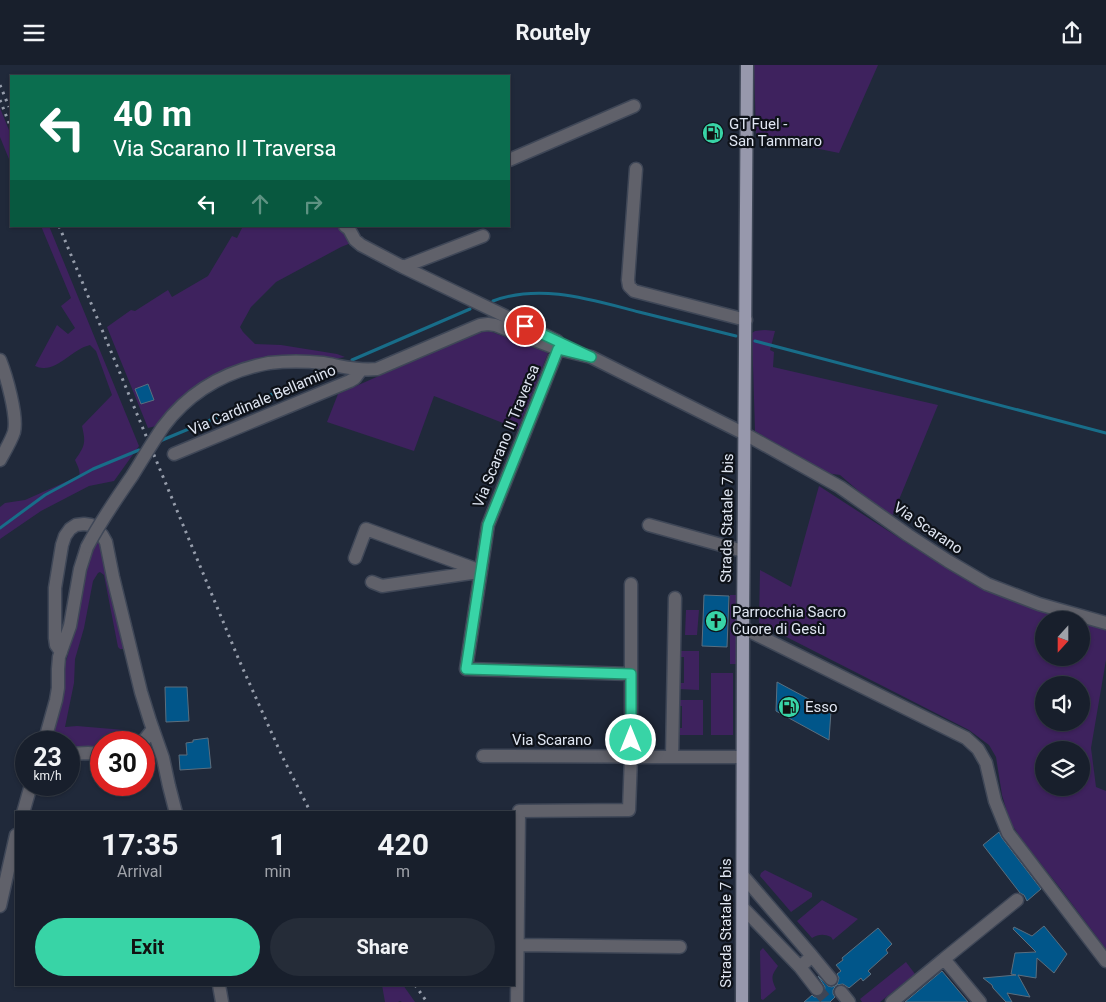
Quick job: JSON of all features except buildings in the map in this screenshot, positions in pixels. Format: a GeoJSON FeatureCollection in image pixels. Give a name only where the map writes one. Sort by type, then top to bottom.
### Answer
{"type":"FeatureCollection","features":[{"type":"Feature","properties":{"kind":"main road","name":"Strada Statale 7 bis"},"geometry":{"type":"LineString","coordinates":[[742,1002],[742,757],[748,65]]}},
{"type":"Feature","properties":{"kind":"street"},"geometry":{"type":"LineString","coordinates":[[510,160],[634,106]]}},
{"type":"Feature","properties":{"kind":"street"},"geometry":{"type":"LineString","coordinates":[[636,169],[629,287],[634,291],[746,320]]}},
{"type":"Feature","properties":{"kind":"street"},"geometry":{"type":"LineString","coordinates":[[350,227],[355,240],[403,267],[591,357],[745,434]]}},
{"type":"Feature","properties":{"kind":"street"},"geometry":{"type":"LineString","coordinates":[[403,267],[483,236]]}},
{"type":"Feature","properties":{"kind":"street"},"geometry":{"type":"LineString","coordinates":[[47,731],[56,700],[61,652],[70,626],[80,569],[88,547],[99,525],[163,428],[179,409],[201,390],[222,377],[269,363],[303,361],[361,369],[377,369],[480,325],[488,324],[558,349],[591,357]]}},
{"type":"Feature","properties":{"kind":"street","name":"Via Scarano II Traversa"},"geometry":{"type":"LineString","coordinates":[[558,349],[488,525],[466,669],[631,674]]}},
{"type":"Feature","properties":{"kind":"street"},"geometry":{"type":"LineString","coordinates":[[0,360],[9,389],[15,425],[13,434],[0,460]]}},
{"type":"Feature","properties":{"kind":"street","name":"Via Cardinale Bellamino"},"geometry":{"type":"LineString","coordinates":[[174,455],[350,381],[355,378],[361,369]]}},
{"type":"Feature","properties":{"kind":"street","name":"Via Scarano"},"geometry":{"type":"LineString","coordinates":[[745,434],[840,487],[908,535],[987,584],[1039,605],[1106,623]]}},
{"type":"Feature","properties":{"kind":"street"},"geometry":{"type":"LineString","coordinates":[[61,652],[56,645],[55,638],[55,588],[65,536],[76,525],[91,525],[102,535],[106,543],[141,692],[163,758],[175,811]]}},
{"type":"Feature","properties":{"kind":"street"},"geometry":{"type":"LineString","coordinates":[[649,525],[744,551]]}},
{"type":"Feature","properties":{"kind":"street"},"geometry":{"type":"LineString","coordinates":[[355,558],[366,529],[481,571]]}},
{"type":"Feature","properties":{"kind":"street"},"geometry":{"type":"LineString","coordinates":[[372,582],[382,586],[481,571]]}},
{"type":"Feature","properties":{"kind":"street"},"geometry":{"type":"LineString","coordinates":[[517,1002],[516,831],[519,811],[629,809],[631,757],[631,584]]}},
{"type":"Feature","properties":{"kind":"street"},"geometry":{"type":"LineString","coordinates":[[672,757],[675,598]]}},
{"type":"Feature","properties":{"kind":"street"},"geometry":{"type":"LineString","coordinates":[[743,627],[966,738],[978,749],[986,763],[995,801],[1008,833],[1106,961]]}},
{"type":"Feature","properties":{"kind":"street","name":"Via Scarano"},"geometry":{"type":"LineString","coordinates":[[482,756],[742,757]]}},
{"type":"Feature","properties":{"kind":"street"},"geometry":{"type":"LineString","coordinates":[[24,811],[28,796]]}},
{"type":"Feature","properties":{"kind":"street"},"geometry":{"type":"LineString","coordinates":[[0,906],[15,839]]}},
{"type":"Feature","properties":{"kind":"street"},"geometry":{"type":"LineString","coordinates":[[743,876],[831,979]]}},
{"type":"Feature","properties":{"kind":"street"},"geometry":{"type":"LineString","coordinates":[[892,1002],[1017,900]]}},
{"type":"Feature","properties":{"kind":"street"},"geometry":{"type":"LineString","coordinates":[[743,908],[800,967],[817,989]]}},
{"type":"Feature","properties":{"kind":"street"},"geometry":{"type":"LineString","coordinates":[[518,945],[680,947]]}},
{"type":"Feature","properties":{"kind":"street"},"geometry":{"type":"LineString","coordinates":[[800,967],[812,956]]}},
{"type":"Feature","properties":{"kind":"street"},"geometry":{"type":"LineString","coordinates":[[944,959],[980,1002]]}},
{"type":"Feature","properties":{"kind":"street"},"geometry":{"type":"LineString","coordinates":[[219,986],[222,1002]]}},
{"type":"Feature","properties":{"kind":"shaded area"},"geometry":{"type":"Polygon","coordinates":[[[754,65],[878,65],[839,153],[756,136],[754,65]]]}},
{"type":"Feature","properties":{"kind":"shaded area"},"geometry":{"type":"Polygon","coordinates":[[[0,108],[10,133],[10,162],[0,137],[0,108]]]}},
{"type":"Feature","properties":{"kind":"shaded area"},"geometry":{"type":"Polygon","coordinates":[[[41,227],[49,227],[139,446],[114,481],[89,486],[41,511],[0,539],[0,507],[5,503],[25,500],[79,476],[75,460],[84,444],[82,426],[112,395],[96,351],[90,345],[78,350],[55,365],[43,368],[35,366],[57,325],[68,334],[75,328],[61,306],[71,298],[41,227]]]}},
{"type":"Feature","properties":{"kind":"shaded area"},"geometry":{"type":"Polygon","coordinates":[[[242,227],[342,227],[351,243],[276,282],[251,307],[240,327],[255,344],[281,345],[345,357],[334,359],[276,357],[168,412],[156,426],[148,428],[107,327],[131,310],[135,311],[168,290],[172,297],[208,276],[232,236],[237,238],[242,227]]]}},
{"type":"Feature","properties":{"kind":"shaded area"},"geometry":{"type":"Polygon","coordinates":[[[483,330],[548,353],[518,429],[434,396],[414,451],[327,422],[338,394],[483,330]]]}},
{"type":"Feature","properties":{"kind":"shaded area"},"geometry":{"type":"Polygon","coordinates":[[[765,330],[775,331],[770,350],[774,352],[773,367],[938,405],[891,519],[840,475],[826,473],[755,431],[752,333],[765,330]]]}},
{"type":"Feature","properties":{"kind":"shaded area"},"geometry":{"type":"Polygon","coordinates":[[[819,486],[945,566],[1052,611],[1035,611],[1035,666],[1090,666],[1090,626],[1106,630],[1106,660],[1091,748],[1096,787],[1106,791],[1106,949],[1010,822],[1002,795],[996,757],[989,745],[969,730],[759,623],[760,570],[791,587],[819,486]]]}},
{"type":"Feature","properties":{"kind":"shaded area"},"geometry":{"type":"Polygon","coordinates":[[[98,541],[102,543],[127,649],[120,649],[118,647],[104,575],[100,572],[93,581],[84,628],[75,659],[74,683],[65,727],[77,726],[127,731],[90,731],[90,751],[80,752],[80,731],[49,731],[74,634],[84,574],[98,541]]]}},
{"type":"Feature","properties":{"kind":"shaded area"},"geometry":{"type":"Polygon","coordinates":[[[730,595],[737,595],[736,664],[730,664],[730,595]]]}},
{"type":"Feature","properties":{"kind":"shaded area"},"geometry":{"type":"Polygon","coordinates":[[[686,610],[699,610],[697,635],[685,635],[686,610]]]}},
{"type":"Feature","properties":{"kind":"shaded area"},"geometry":{"type":"Polygon","coordinates":[[[680,651],[699,651],[699,690],[679,689],[679,683],[684,683],[684,657],[680,657],[680,651]]]}},
{"type":"Feature","properties":{"kind":"shaded area"},"geometry":{"type":"Polygon","coordinates":[[[711,673],[733,673],[733,735],[711,735],[711,673]]]}},
{"type":"Feature","properties":{"kind":"shaded area"},"geometry":{"type":"Polygon","coordinates":[[[678,700],[703,700],[703,735],[677,735],[677,728],[682,728],[682,706],[678,706],[678,700]]]}},
{"type":"Feature","properties":{"kind":"shaded area"},"geometry":{"type":"Polygon","coordinates":[[[765,870],[812,893],[812,897],[791,912],[760,876],[765,870]]]}},
{"type":"Feature","properties":{"kind":"shaded area"},"geometry":{"type":"Polygon","coordinates":[[[822,900],[858,919],[833,940],[831,937],[824,935],[812,938],[797,921],[822,900]]]}},
{"type":"Feature","properties":{"kind":"shaded area"},"geometry":{"type":"Polygon","coordinates":[[[763,948],[778,966],[772,977],[776,989],[763,1000],[761,999],[760,951],[763,948]]]}},
{"type":"Feature","properties":{"kind":"shaded area"},"geometry":{"type":"Polygon","coordinates":[[[906,962],[915,974],[880,1002],[862,1002],[860,999],[906,962]]]}},
{"type":"Feature","properties":{"kind":"shaded area"},"geometry":{"type":"Polygon","coordinates":[[[382,986],[404,986],[415,1002],[400,1001],[385,1002],[382,986]]]}},
{"type":"Feature","properties":{"kind":"waterway"},"geometry":{"type":"LineString","coordinates":[[493,301],[529,293],[566,295],[736,336]]}},
{"type":"Feature","properties":{"kind":"waterway"},"geometry":{"type":"LineString","coordinates":[[352,360],[470,309]]}},
{"type":"Feature","properties":{"kind":"waterway"},"geometry":{"type":"LineString","coordinates":[[755,341],[1106,433]]}},
{"type":"Feature","properties":{"kind":"waterway"},"geometry":{"type":"LineString","coordinates":[[160,441],[325,372]]}},
{"type":"Feature","properties":{"kind":"waterway"},"geometry":{"type":"LineString","coordinates":[[0,528],[45,495],[93,469],[139,450]]}},
{"type":"Feature","properties":{"kind":"tunnel"},"geometry":{"type":"LineString","coordinates":[[817,989],[828,1002]]}},
{"type":"Feature","properties":{"kind":"railway"},"geometry":{"type":"LineString","coordinates":[[0,85],[9,107]]}},
{"type":"Feature","properties":{"kind":"railway"},"geometry":{"type":"LineString","coordinates":[[0,100],[10,125]]}},
{"type":"Feature","properties":{"kind":"railway"},"geometry":{"type":"LineString","coordinates":[[59,227],[239,660],[282,756],[310,811]]}},
{"type":"Feature","properties":{"kind":"railway"},"geometry":{"type":"LineString","coordinates":[[416,986],[427,1002]]}},
{"type":"Feature","properties":{"kind":"place","name":"GT Fuel - San Tammaro"},"geometry":{"type":"Point","coordinates":[713,133]}},
{"type":"Feature","properties":{"kind":"place","name":"Parrocchia Sacro Cuore di Gesù"},"geometry":{"type":"Point","coordinates":[716,621]}},
{"type":"Feature","properties":{"kind":"place","name":"Esso"},"geometry":{"type":"Point","coordinates":[789,707]}},
{"type":"Feature","properties":{"kind":"route"},"geometry":{"type":"LineString","coordinates":[[525,326],[591,357],[558,349],[488,525],[466,669],[631,674],[631,740]]}}]}
